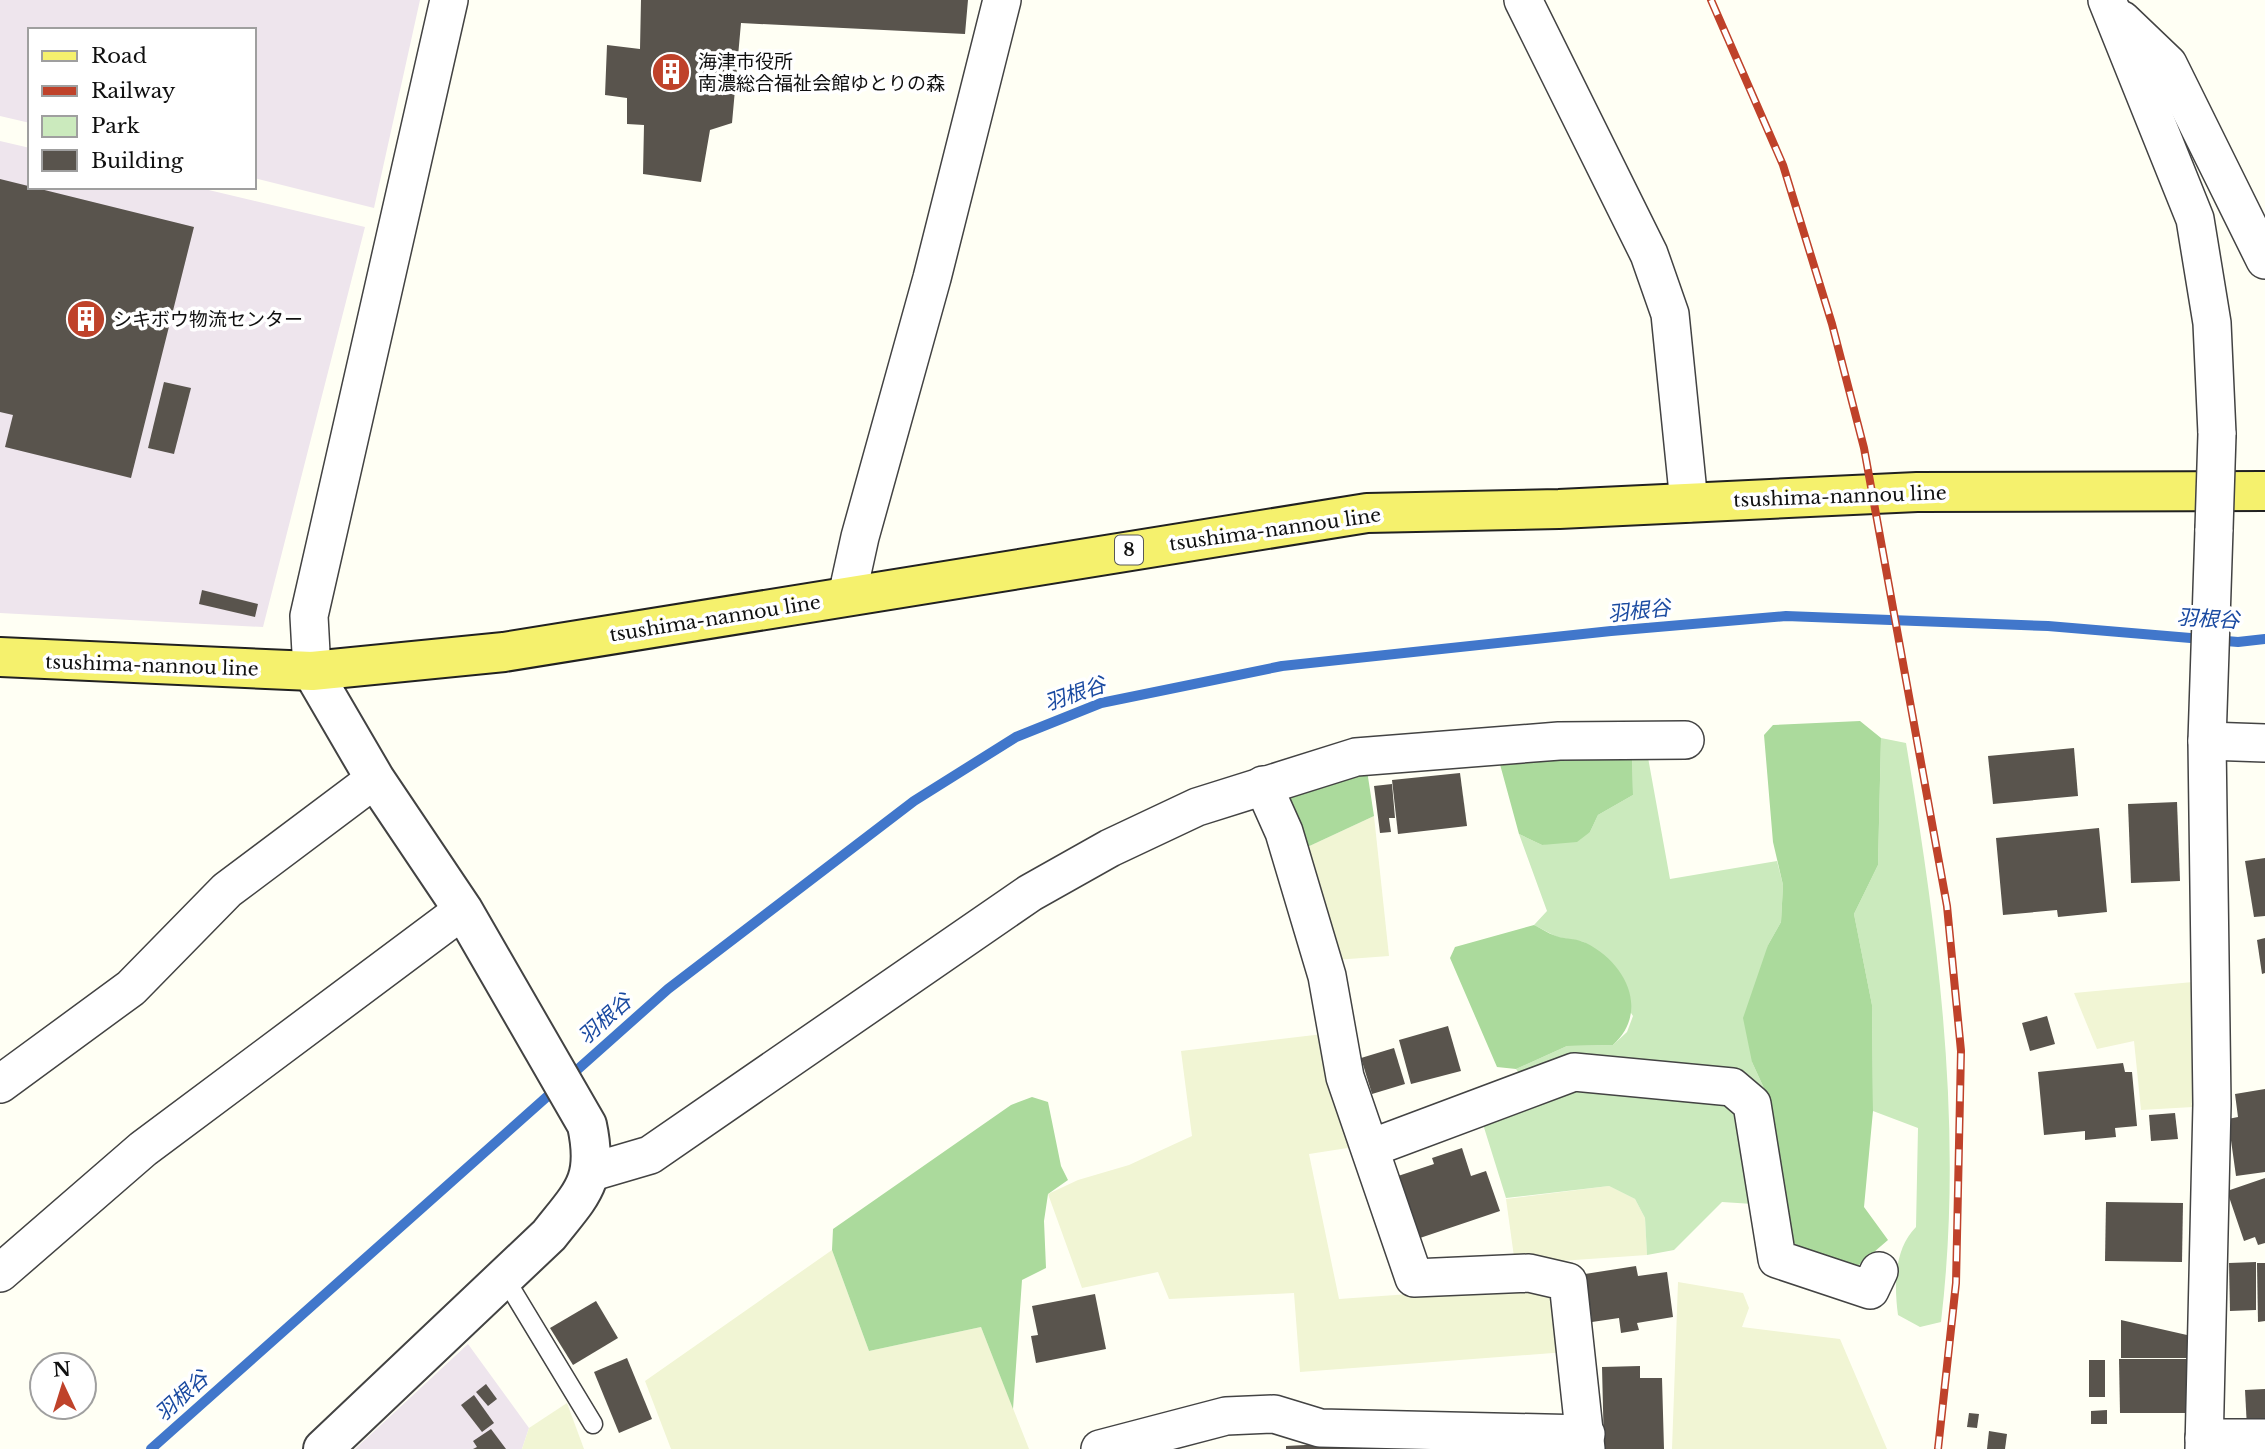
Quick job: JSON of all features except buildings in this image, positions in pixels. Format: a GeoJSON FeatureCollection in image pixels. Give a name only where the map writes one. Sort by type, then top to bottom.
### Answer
{"type":"FeatureCollection","features":[{"type":"Feature","properties":{"kind":"main road","name":"tsushima-nannou line"},"geometry":{"type":"LineString","coordinates":[[0,657],[312,671],[504,652],[1367,513],[1689,503],[1917,492],[2265,491]]}},
{"type":"Feature","properties":{"kind":"street"},"geometry":{"type":"LineString","coordinates":[[323,1449],[549,1235],[580,1197],[592,1172],[587,1125],[494,961],[375,779],[312,671],[309,615],[449,0]]}},
{"type":"Feature","properties":{"kind":"street"},"geometry":{"type":"LineString","coordinates":[[847,596],[860,537],[932,278],[1002,0]]}},
{"type":"Feature","properties":{"kind":"street"},"geometry":{"type":"LineString","coordinates":[[1523,0],[1649,254],[1670,314],[1689,503]]}},
{"type":"Feature","properties":{"kind":"street"},"geometry":{"type":"LineString","coordinates":[[2117,4],[2168,64],[2265,260]]}},
{"type":"Feature","properties":{"kind":"street"},"geometry":{"type":"LineString","coordinates":[[2117,4],[2195,219],[2212,323],[2217,434],[2208,725],[2212,1104],[2204,1444],[2265,1438]]}},
{"type":"Feature","properties":{"kind":"street"},"geometry":{"type":"LineString","coordinates":[[2208,725],[2265,743]]}},
{"type":"Feature","properties":{"kind":"street"},"geometry":{"type":"LineString","coordinates":[[592,1172],[650,1155],[1030,892],[1110,848],[1197,807],[1356,757],[1559,741],[1685,740]]}},
{"type":"Feature","properties":{"kind":"street"},"geometry":{"type":"LineString","coordinates":[[0,1084],[131,988],[227,890],[375,779]]}},
{"type":"Feature","properties":{"kind":"street"},"geometry":{"type":"LineString","coordinates":[[1100,1449],[1226,1416],[1274,1413],[1320,1429],[1586,1442],[1569,1282],[1529,1273],[1414,1278],[1345,1077],[1327,976],[1284,832],[1263,785]]}},
{"type":"Feature","properties":{"kind":"street"},"geometry":{"type":"LineString","coordinates":[[0,1273],[143,1149],[463,910]]}},
{"type":"Feature","properties":{"kind":"street"},"geometry":{"type":"LineString","coordinates":[[1371,1148],[1574,1072],[1732,1087],[1752,1104],[1777,1259],[1870,1290],[1878,1271]]}},
{"type":"Feature","properties":{"kind":"lane"},"geometry":{"type":"LineString","coordinates":[[504,1277],[593,1424]]}},
{"type":"Feature","properties":{"kind":"shaded area"},"geometry":{"type":"Polygon","coordinates":[[[0,0],[420,0],[374,208],[256,178],[256,28],[28,28],[28,123],[0,116],[0,0]]]}},
{"type":"Feature","properties":{"kind":"shaded area"},"geometry":{"type":"Polygon","coordinates":[[[0,141],[28,148],[28,189],[204,189],[365,227],[263,627],[0,613],[0,141]]]}},
{"type":"Feature","properties":{"kind":"shaded area"},"geometry":{"type":"Polygon","coordinates":[[[468,1344],[529,1428],[522,1449],[355,1449],[468,1344]]]}},
{"type":"Feature","properties":{"kind":"green space"},"geometry":{"type":"Polygon","coordinates":[[[1860,721],[1881,738],[1878,865],[1854,914],[1872,1005],[1873,1111],[1864,1207],[1888,1240],[1853,1270],[1795,1244],[1781,1211],[1768,1097],[1752,1062],[1743,1018],[1768,945],[1781,922],[1783,885],[1773,842],[1764,735],[1773,725],[1860,721]]]}},
{"type":"Feature","properties":{"kind":"green space"},"geometry":{"type":"Polygon","coordinates":[[[1881,738],[1906,743],[1928,887],[1944,1031],[1950,1176],[1947,1249],[1941,1322],[1920,1327],[1898,1315],[1896,1292],[1897,1268],[1903,1246],[1916,1227],[1918,1128],[1873,1111],[1872,1005],[1854,914],[1878,865],[1881,738]]]}},
{"type":"Feature","properties":{"kind":"green space"},"geometry":{"type":"Polygon","coordinates":[[[1632,751],[1647,752],[1670,879],[1777,861],[1783,885],[1781,922],[1768,945],[1752,1062],[1768,1097],[1735,1078],[1522,1077],[1516,1069],[1567,1046],[1613,1045],[1627,1032],[1633,1016],[1584,942],[1557,937],[1534,925],[1547,911],[1519,834],[1542,845],[1590,832],[1598,815],[1633,795],[1632,751]]]}},
{"type":"Feature","properties":{"kind":"green space"},"geometry":{"type":"Polygon","coordinates":[[[1632,751],[1633,795],[1598,815],[1590,832],[1577,842],[1542,845],[1519,834],[1498,757],[1632,751]]]}},
{"type":"Feature","properties":{"kind":"green space"},"geometry":{"type":"Polygon","coordinates":[[[1366,764],[1374,816],[1303,849],[1287,809],[1291,786],[1366,764]]]}},
{"type":"Feature","properties":{"kind":"green space"},"geometry":{"type":"Polygon","coordinates":[[[1374,816],[1389,956],[1335,960],[1303,849],[1374,816]]]}},
{"type":"Feature","properties":{"kind":"green space"},"geometry":{"type":"Polygon","coordinates":[[[1534,925],[1556,936],[1586,943],[1612,963],[1622,975],[1628,989],[1630,1018],[1624,1032],[1613,1045],[1567,1046],[1516,1069],[1497,1067],[1450,958],[1455,947],[1534,925]]]}},
{"type":"Feature","properties":{"kind":"green space"},"geometry":{"type":"Polygon","coordinates":[[[2193,982],[2193,1107],[2141,1110],[2134,1041],[2097,1049],[2074,993],[2193,982]]]}},
{"type":"Feature","properties":{"kind":"green space"},"geometry":{"type":"Polygon","coordinates":[[[1323,1034],[1354,1147],[1309,1154],[1339,1299],[1523,1286],[1558,1295],[1566,1352],[1300,1372],[1294,1293],[1169,1299],[1158,1272],[1082,1288],[1048,1194],[1078,1180],[1129,1165],[1192,1136],[1181,1051],[1323,1034]]]}},
{"type":"Feature","properties":{"kind":"green space"},"geometry":{"type":"Polygon","coordinates":[[[1610,1083],[1738,1107],[1753,1204],[1722,1202],[1674,1250],[1647,1255],[1645,1218],[1635,1199],[1609,1186],[1506,1198],[1482,1121],[1577,1086],[1610,1083]]]}},
{"type":"Feature","properties":{"kind":"green space"},"geometry":{"type":"Polygon","coordinates":[[[1032,1097],[1048,1102],[1061,1166],[1068,1180],[1048,1194],[1044,1221],[1046,1268],[1022,1280],[1013,1409],[981,1327],[869,1351],[832,1250],[833,1229],[1011,1105],[1032,1097]]]}},
{"type":"Feature","properties":{"kind":"green space"},"geometry":{"type":"Polygon","coordinates":[[[1609,1186],[1635,1199],[1645,1218],[1647,1255],[1515,1264],[1506,1199],[1609,1186]]]}},
{"type":"Feature","properties":{"kind":"green space"},"geometry":{"type":"Polygon","coordinates":[[[832,1250],[869,1351],[981,1327],[1029,1449],[671,1449],[645,1381],[832,1250]]]}},
{"type":"Feature","properties":{"kind":"green space"},"geometry":{"type":"Polygon","coordinates":[[[1678,1282],[1743,1293],[1749,1308],[1742,1327],[1840,1339],[1887,1449],[1672,1449],[1678,1282]]]}},
{"type":"Feature","properties":{"kind":"green space"},"geometry":{"type":"Polygon","coordinates":[[[567,1403],[584,1449],[522,1449],[529,1428],[567,1403]]]}},
{"type":"Feature","properties":{"kind":"waterway","name":"羽根谷"},"geometry":{"type":"LineString","coordinates":[[151,1449],[668,989],[914,801],[1016,737],[1101,703],[1282,666],[1611,631],[1786,616],[2048,626],[2238,642],[2265,639]]}},
{"type":"Feature","properties":{"kind":"railway"},"geometry":{"type":"LineString","coordinates":[[1711,0],[1783,165],[1832,324],[1864,448],[1947,906],[1961,1051],[1956,1283],[1938,1449]]}},
{"type":"Feature","properties":{"kind":"place","name":"海津市役所 南濃総合福祉会館ゆとりの森"},"geometry":{"type":"Point","coordinates":[671,72]}},
{"type":"Feature","properties":{"kind":"place","name":"シキボウ物流センター"},"geometry":{"type":"Point","coordinates":[86,319]}}]}
